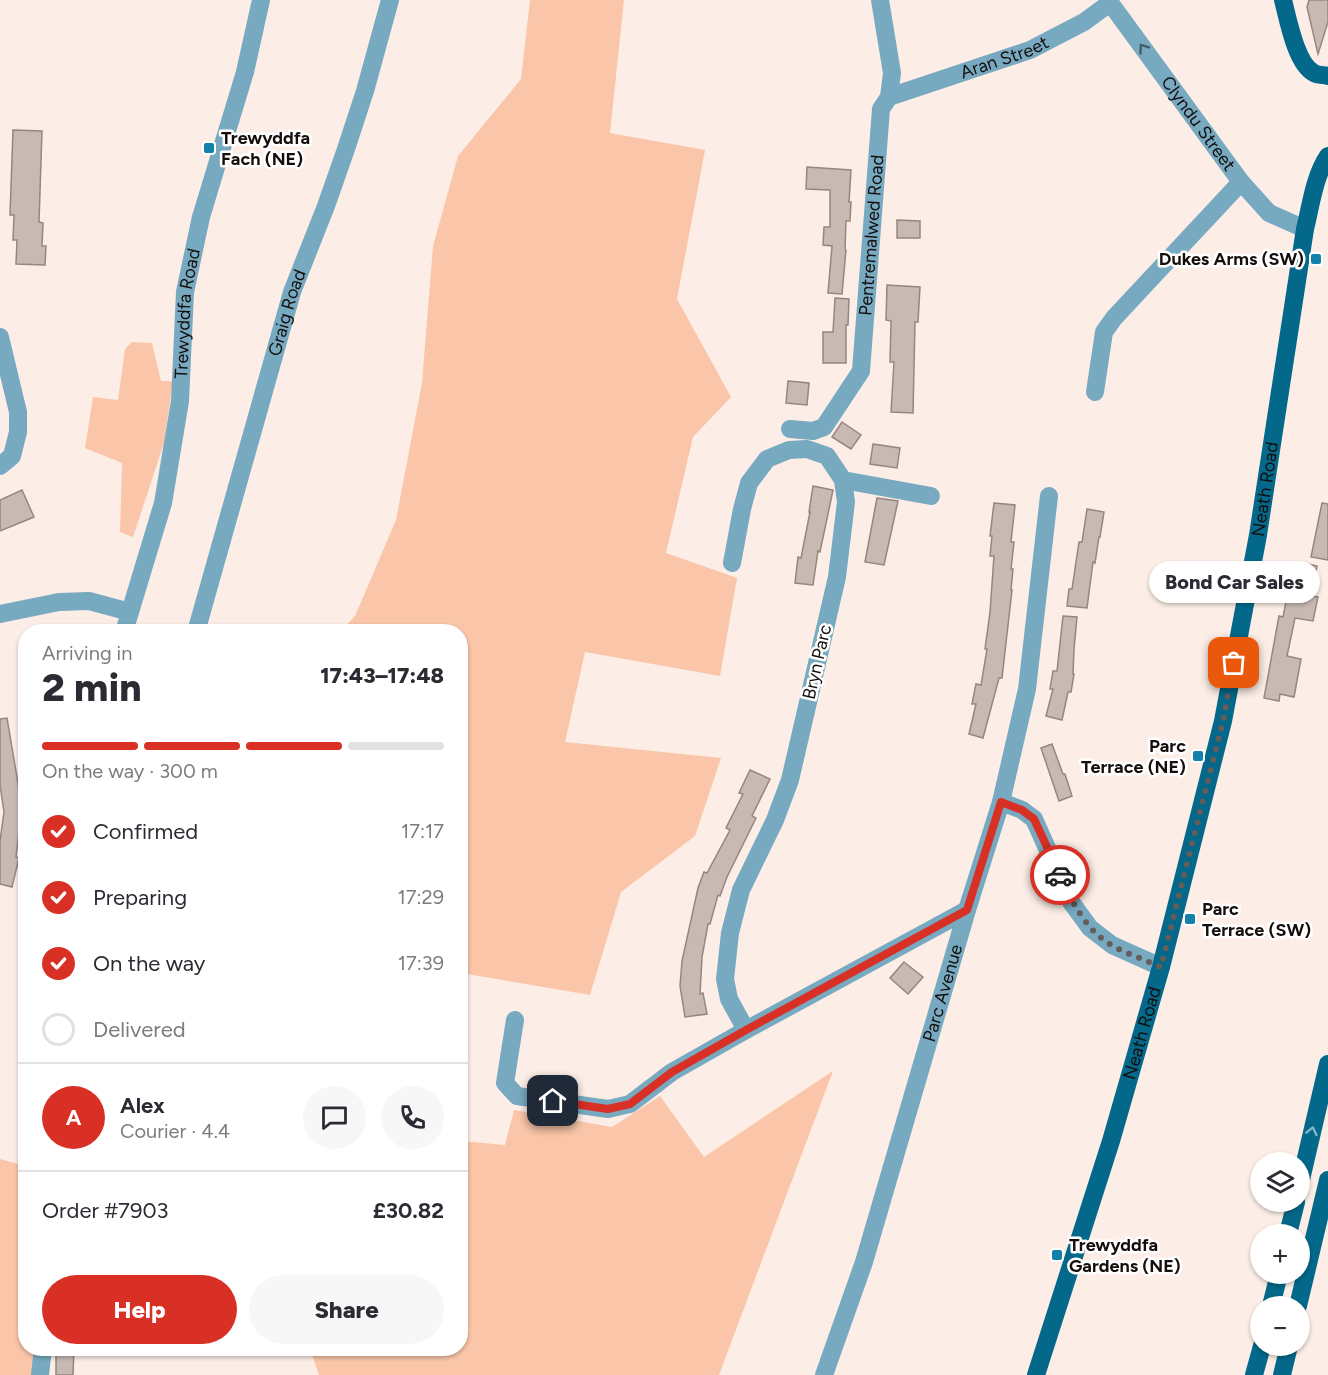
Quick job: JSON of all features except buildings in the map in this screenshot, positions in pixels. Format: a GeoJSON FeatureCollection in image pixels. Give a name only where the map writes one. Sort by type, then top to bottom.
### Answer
{"type":"FeatureCollection","features":[{"type":"Feature","properties":{"kind":"main road"},"geometry":{"type":"LineString","coordinates":[[1283,0],[1296,47],[1303,63],[1314,73],[1328,76]]}},
{"type":"Feature","properties":{"kind":"main road","name":"Neath Road"},"geometry":{"type":"LineString","coordinates":[[1036,1375],[1111,1141],[1161,967],[1223,721],[1258,535],[1305,229],[1315,186],[1322,164],[1328,156]]}},
{"type":"Feature","properties":{"kind":"main road"},"geometry":{"type":"LineString","coordinates":[[1307,1152],[1328,1064]]}},
{"type":"Feature","properties":{"kind":"main road"},"geometry":{"type":"LineString","coordinates":[[1300,1296],[1328,1180]]}},
{"type":"Feature","properties":{"kind":"main road"},"geometry":{"type":"LineString","coordinates":[[1254,1375],[1259,1356]]}},
{"type":"Feature","properties":{"kind":"main road"},"geometry":{"type":"LineString","coordinates":[[1282,1375],[1287,1356]]}},
{"type":"Feature","properties":{"kind":"street","name":"Trewyddfa Road"},"geometry":{"type":"LineString","coordinates":[[126,624],[163,503],[180,401],[187,281],[201,217],[245,72],[261,0]]}},
{"type":"Feature","properties":{"kind":"street","name":"Graig Road"},"geometry":{"type":"LineString","coordinates":[[198,624],[292,292],[346,149],[390,0]]}},
{"type":"Feature","properties":{"kind":"street","name":"Pentremalwed Road"},"geometry":{"type":"LineString","coordinates":[[790,429],[813,431],[824,427],[861,371],[881,109],[889,97],[892,73],[880,0]]}},
{"type":"Feature","properties":{"kind":"street","name":"Aran Street"},"geometry":{"type":"LineString","coordinates":[[889,97],[1030,50],[1084,22],[1109,1]]}},
{"type":"Feature","properties":{"kind":"street","name":"Clyndu Street"},"geometry":{"type":"LineString","coordinates":[[1109,1],[1241,182],[1269,213],[1305,229]]}},
{"type":"Feature","properties":{"kind":"street"},"geometry":{"type":"LineString","coordinates":[[1095,392],[1104,332],[1114,318],[1241,182]]}},
{"type":"Feature","properties":{"kind":"street"},"geometry":{"type":"LineString","coordinates":[[0,337],[18,412],[18,432],[12,456],[0,466]]}},
{"type":"Feature","properties":{"kind":"street"},"geometry":{"type":"LineString","coordinates":[[732,562],[749,483],[766,459],[789,450],[807,449],[827,456],[843,480],[931,496]]}},
{"type":"Feature","properties":{"kind":"street","name":"Bryn Parc"},"geometry":{"type":"LineString","coordinates":[[746,1030],[729,999],[724,979],[730,933],[741,890],[775,820],[790,780],[837,577],[846,502],[843,480]]}},
{"type":"Feature","properties":{"kind":"street","name":"Parc Avenue"},"geometry":{"type":"LineString","coordinates":[[824,1375],[864,1262],[1001,802],[1027,689],[1049,496]]}},
{"type":"Feature","properties":{"kind":"street"},"geometry":{"type":"LineString","coordinates":[[0,614],[59,602],[89,601],[130,612]]}},
{"type":"Feature","properties":{"kind":"street"},"geometry":{"type":"LineString","coordinates":[[1001,802],[1022,810],[1034,819],[1071,902],[1090,928],[1112,945],[1161,967]]}},
{"type":"Feature","properties":{"kind":"street"},"geometry":{"type":"LineString","coordinates":[[515,1020],[505,1083],[517,1096],[608,1109],[630,1104],[672,1072],[967,910]]}},
{"type":"Feature","properties":{"kind":"street"},"geometry":{"type":"LineString","coordinates":[[40,1375],[42,1356]]}},
{"type":"Feature","properties":{"kind":"shaded area"},"geometry":{"type":"Polygon","coordinates":[[[530,0],[624,0],[610,133],[705,150],[677,299],[731,397],[693,437],[666,553],[737,578],[720,676],[585,652],[565,742],[721,758],[695,836],[621,892],[590,995],[468,974],[468,624],[348,624],[355,616],[396,520],[422,383],[433,246],[458,156],[521,79],[530,0]]]}},
{"type":"Feature","properties":{"kind":"shaded area"},"geometry":{"type":"Polygon","coordinates":[[[132,342],[152,343],[161,381],[173,381],[164,443],[133,537],[120,532],[122,463],[85,448],[93,397],[118,400],[125,349],[132,342]]]}},
{"type":"Feature","properties":{"kind":"shaded area"},"geometry":{"type":"Polygon","coordinates":[[[833,1071],[719,1375],[319,1375],[312,1356],[468,1356],[468,1142],[505,1145],[514,1110],[612,1127],[660,1096],[704,1157],[833,1071]]]}},
{"type":"Feature","properties":{"kind":"shaded area"},"geometry":{"type":"Polygon","coordinates":[[[0,1159],[18,1164],[18,1356],[34,1356],[32,1375],[0,1375],[0,1159]]]}},
{"type":"Feature","properties":{"kind":"way so far"},"geometry":{"type":"LineString","coordinates":[[1060,875],[1071,902],[1090,928],[1112,945],[1161,967],[1223,721],[1234,663]]}},
{"type":"Feature","properties":{"kind":"place","name":"Trewyddfa Fach (NE)"},"geometry":{"type":"Point","coordinates":[209,148]}},
{"type":"Feature","properties":{"kind":"place","name":"Dukes Arms (SW)"},"geometry":{"type":"Point","coordinates":[1316,259]}},
{"type":"Feature","properties":{"kind":"place","name":"Bond Car Sales"},"geometry":{"type":"Point","coordinates":[1234,663]}},
{"type":"Feature","properties":{"kind":"place","name":"Parc Terrace (NE)"},"geometry":{"type":"Point","coordinates":[1198,756]}},
{"type":"Feature","properties":{"kind":"place","name":"Parc Terrace (SW)"},"geometry":{"type":"Point","coordinates":[1190,919]}},
{"type":"Feature","properties":{"kind":"place","name":"Trewyddfa Gardens (NE)"},"geometry":{"type":"Point","coordinates":[1057,1255]}},
{"type":"Feature","properties":{"kind":"route"},"geometry":{"type":"LineString","coordinates":[[553,1101],[608,1109],[630,1104],[672,1072],[967,910],[1001,802],[1022,810],[1034,819],[1060,875]]}}]}
